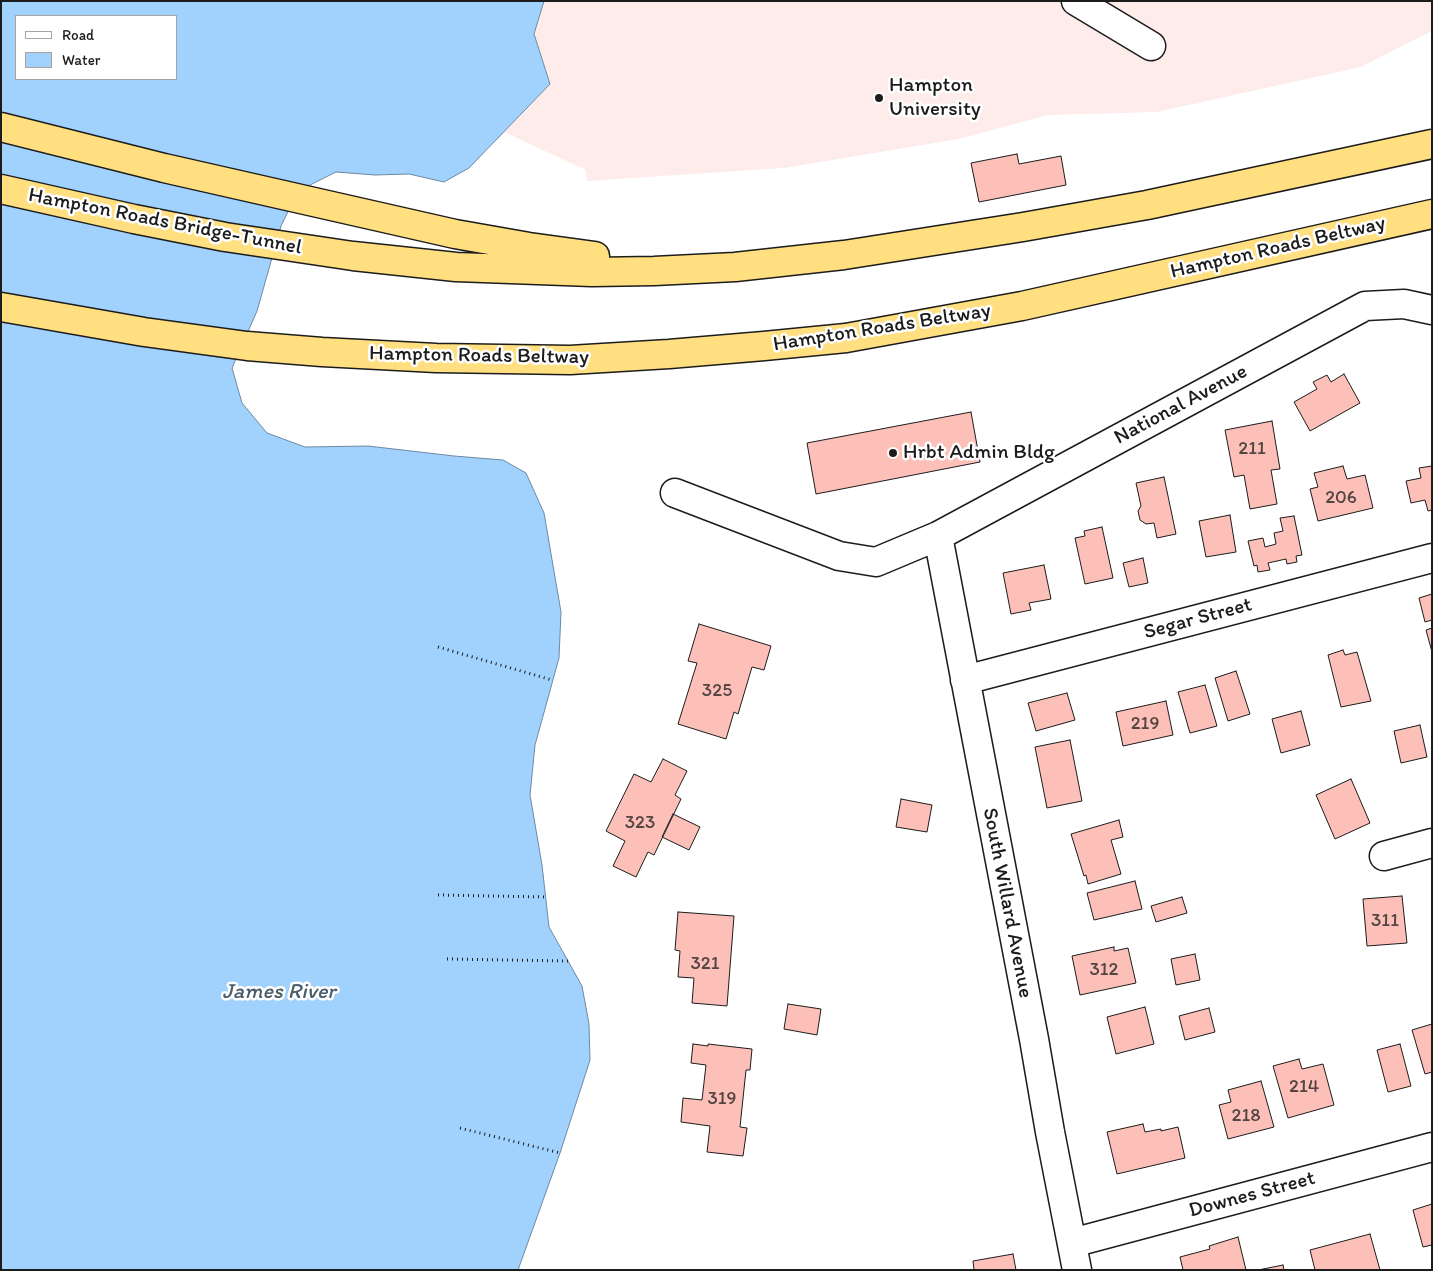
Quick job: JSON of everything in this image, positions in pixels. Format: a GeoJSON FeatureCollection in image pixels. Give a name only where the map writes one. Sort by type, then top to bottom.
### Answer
{"type":"FeatureCollection","features":[{"type":"Feature","properties":{"kind":"highway"},"geometry":{"type":"LineString","coordinates":[[1,127],[164,168],[455,234],[586,255],[736,267],[844,255],[1023,228],[1147,205],[1427,145]]}},
{"type":"Feature","properties":{"kind":"highway","name":"Hampton Roads Bridge-Tunnel"},"geometry":{"type":"LineString","coordinates":[[1,189],[134,219],[216,235],[329,253],[456,267],[592,272],[736,267]]}},
{"type":"Feature","properties":{"kind":"highway","name":"Hampton Roads Beltway"},"geometry":{"type":"LineString","coordinates":[[1,308],[144,332],[247,346],[322,352],[436,358],[570,360],[669,354],[846,338],[1022,306],[1432,214]]}},
{"type":"Feature","properties":{"kind":"street"},"geometry":{"type":"LineString","coordinates":[[1076,1],[1151,46]]}},
{"type":"Feature","properties":{"kind":"street","name":"National Avenue"},"geometry":{"type":"LineString","coordinates":[[675,493],[839,556],[876,562],[938,536],[1366,306],[1404,304],[1432,310]]}},
{"type":"Feature","properties":{"kind":"street","name":"South Willard Avenue"},"geometry":{"type":"LineString","coordinates":[[938,536],[1077,1270]]}},
{"type":"Feature","properties":{"kind":"street","name":"Segar Street"},"geometry":{"type":"LineString","coordinates":[[965,680],[1432,558]]}},
{"type":"Feature","properties":{"kind":"street"},"geometry":{"type":"LineString","coordinates":[[1384,856],[1432,843]]}},
{"type":"Feature","properties":{"kind":"street","name":"Downes Street"},"geometry":{"type":"LineString","coordinates":[[1072,1243],[1432,1147]]}},
{"type":"Feature","properties":{"kind":"path"},"geometry":{"type":"LineString","coordinates":[[438,647],[552,680]]}},
{"type":"Feature","properties":{"kind":"path"},"geometry":{"type":"LineString","coordinates":[[438,895],[546,897]]}},
{"type":"Feature","properties":{"kind":"path"},"geometry":{"type":"LineString","coordinates":[[447,959],[568,961]]}},
{"type":"Feature","properties":{"kind":"path"},"geometry":{"type":"LineString","coordinates":[[460,1128],[560,1153]]}},
{"type":"Feature","properties":{"kind":"shaded area","name":"Hampton University"},"geometry":{"type":"Polygon","coordinates":[[[544,1],[1432,1],[1432,31],[1361,67],[1157,112],[1049,115],[958,139],[784,168],[587,181],[586,170],[504,132],[550,84],[534,34],[544,1]]]}},
{"type":"Feature","properties":{"kind":"water","name":"James River"},"geometry":{"type":"Polygon","coordinates":[[[1,1],[544,1],[534,34],[550,84],[469,168],[444,182],[409,174],[375,175],[336,172],[298,191],[281,226],[257,311],[232,368],[242,403],[267,433],[305,447],[368,446],[503,460],[526,473],[544,513],[561,612],[559,658],[535,745],[530,795],[542,865],[549,927],[582,986],[589,1024],[590,1060],[560,1153],[518,1270],[1,1270],[1,1]]]}},
{"type":"Feature","properties":{"kind":"building"},"geometry":{"type":"Polygon","coordinates":[[[1017,154],[1019,164],[1061,156],[1066,185],[979,202],[971,163],[1017,154]]]}},
{"type":"Feature","properties":{"kind":"building"},"geometry":{"type":"Polygon","coordinates":[[[1344,374],[1360,403],[1310,431],[1294,402],[1317,389],[1313,382],[1327,375],[1331,382],[1344,374]]]}},
{"type":"Feature","properties":{"kind":"building","name":"Hrbt Admin Bldg"},"geometry":{"type":"Polygon","coordinates":[[[971,412],[980,462],[816,494],[807,443],[971,412]]]}},
{"type":"Feature","properties":{"kind":"building"},"geometry":{"type":"Polygon","coordinates":[[[1272,421],[1280,469],[1271,470],[1277,504],[1250,509],[1244,475],[1234,477],[1225,430],[1272,421]]]}},
{"type":"Feature","properties":{"kind":"building"},"geometry":{"type":"Polygon","coordinates":[[[1343,466],[1347,479],[1365,475],[1373,508],[1318,521],[1310,489],[1318,487],[1314,473],[1343,466]]]}},
{"type":"Feature","properties":{"kind":"building"},"geometry":{"type":"Polygon","coordinates":[[[1432,466],[1432,510],[1428,511],[1425,500],[1411,503],[1406,481],[1421,478],[1419,468],[1432,466]]]}},
{"type":"Feature","properties":{"kind":"building"},"geometry":{"type":"Polygon","coordinates":[[[1164,477],[1176,534],[1157,538],[1154,523],[1146,524],[1140,520],[1138,511],[1141,506],[1136,483],[1164,477]]]}},
{"type":"Feature","properties":{"kind":"building"},"geometry":{"type":"Polygon","coordinates":[[[1230,515],[1236,552],[1206,557],[1199,521],[1230,515]]]}},
{"type":"Feature","properties":{"kind":"building"},"geometry":{"type":"Polygon","coordinates":[[[1294,516],[1302,555],[1296,556],[1297,562],[1287,564],[1286,559],[1268,563],[1270,570],[1258,572],[1257,565],[1254,566],[1248,541],[1263,538],[1265,547],[1276,544],[1274,533],[1283,531],[1280,518],[1294,516]]]}},
{"type":"Feature","properties":{"kind":"building"},"geometry":{"type":"Polygon","coordinates":[[[1102,527],[1113,578],[1085,584],[1075,538],[1085,536],[1084,531],[1102,527]]]}},
{"type":"Feature","properties":{"kind":"building"},"geometry":{"type":"Polygon","coordinates":[[[1143,558],[1148,583],[1129,587],[1123,563],[1143,558]]]}},
{"type":"Feature","properties":{"kind":"building"},"geometry":{"type":"Polygon","coordinates":[[[1044,565],[1051,599],[1029,603],[1031,610],[1011,614],[1003,573],[1044,565]]]}},
{"type":"Feature","properties":{"kind":"building"},"geometry":{"type":"Polygon","coordinates":[[[1432,594],[1432,620],[1425,622],[1419,598],[1432,594]]]}},
{"type":"Feature","properties":{"kind":"building"},"geometry":{"type":"Polygon","coordinates":[[[699,624],[771,646],[764,670],[752,667],[738,714],[734,712],[726,739],[678,724],[697,663],[688,661],[699,624]]]}},
{"type":"Feature","properties":{"kind":"building"},"geometry":{"type":"Polygon","coordinates":[[[1432,628],[1432,652],[1426,630],[1432,628]]]}},
{"type":"Feature","properties":{"kind":"building"},"geometry":{"type":"Polygon","coordinates":[[[1343,650],[1345,655],[1357,652],[1371,701],[1341,707],[1328,655],[1343,650]]]}},
{"type":"Feature","properties":{"kind":"building"},"geometry":{"type":"Polygon","coordinates":[[[1236,671],[1250,714],[1228,721],[1215,678],[1236,671]]]}},
{"type":"Feature","properties":{"kind":"building"},"geometry":{"type":"Polygon","coordinates":[[[1205,685],[1217,726],[1190,733],[1178,692],[1205,685]]]}},
{"type":"Feature","properties":{"kind":"building"},"geometry":{"type":"Polygon","coordinates":[[[1067,693],[1075,720],[1036,731],[1028,703],[1067,693]]]}},
{"type":"Feature","properties":{"kind":"building"},"geometry":{"type":"Polygon","coordinates":[[[1166,701],[1173,735],[1123,746],[1116,712],[1166,701]]]}},
{"type":"Feature","properties":{"kind":"building"},"geometry":{"type":"Polygon","coordinates":[[[1301,711],[1310,745],[1281,753],[1272,719],[1301,711]]]}},
{"type":"Feature","properties":{"kind":"building"},"geometry":{"type":"Polygon","coordinates":[[[1420,725],[1427,757],[1401,763],[1394,731],[1420,725]]]}},
{"type":"Feature","properties":{"kind":"building"},"geometry":{"type":"Polygon","coordinates":[[[1070,740],[1082,801],[1047,808],[1035,747],[1070,740]]]}},
{"type":"Feature","properties":{"kind":"building"},"geometry":{"type":"Polygon","coordinates":[[[663,759],[687,771],[675,795],[681,799],[654,855],[648,852],[636,877],[613,866],[625,841],[606,831],[634,774],[651,782],[663,759]]]}},
{"type":"Feature","properties":{"kind":"building"},"geometry":{"type":"Polygon","coordinates":[[[1351,779],[1370,823],[1335,839],[1316,795],[1351,779]]]}},
{"type":"Feature","properties":{"kind":"building"},"geometry":{"type":"Polygon","coordinates":[[[901,799],[932,805],[927,832],[896,827],[901,799]]]}},
{"type":"Feature","properties":{"kind":"building"},"geometry":{"type":"Polygon","coordinates":[[[673,814],[700,827],[689,850],[662,837],[673,814]]]}},
{"type":"Feature","properties":{"kind":"building"},"geometry":{"type":"Polygon","coordinates":[[[1119,820],[1123,837],[1111,840],[1121,874],[1088,884],[1071,834],[1119,820]]]}},
{"type":"Feature","properties":{"kind":"building"},"geometry":{"type":"Polygon","coordinates":[[[1135,881],[1142,909],[1094,920],[1087,893],[1135,881]]]}},
{"type":"Feature","properties":{"kind":"building"},"geometry":{"type":"Polygon","coordinates":[[[1402,896],[1407,943],[1367,946],[1363,899],[1402,896]]]}},
{"type":"Feature","properties":{"kind":"building"},"geometry":{"type":"Polygon","coordinates":[[[1182,897],[1187,913],[1156,922],[1151,906],[1182,897]]]}},
{"type":"Feature","properties":{"kind":"building"},"geometry":{"type":"Polygon","coordinates":[[[678,912],[734,916],[727,1006],[692,1003],[694,978],[678,977],[680,951],[675,950],[678,912]]]}},
{"type":"Feature","properties":{"kind":"building"},"geometry":{"type":"Polygon","coordinates":[[[1114,947],[1114,951],[1128,948],[1136,983],[1080,995],[1072,956],[1114,947]]]}},
{"type":"Feature","properties":{"kind":"building"},"geometry":{"type":"Polygon","coordinates":[[[1195,954],[1200,980],[1176,985],[1171,959],[1195,954]]]}},
{"type":"Feature","properties":{"kind":"building"},"geometry":{"type":"Polygon","coordinates":[[[788,1004],[821,1009],[817,1035],[784,1029],[788,1004]]]}},
{"type":"Feature","properties":{"kind":"building"},"geometry":{"type":"Polygon","coordinates":[[[1145,1007],[1154,1044],[1116,1054],[1107,1017],[1145,1007]]]}},
{"type":"Feature","properties":{"kind":"building"},"geometry":{"type":"Polygon","coordinates":[[[1209,1008],[1215,1032],[1185,1040],[1179,1016],[1209,1008]]]}},
{"type":"Feature","properties":{"kind":"building"},"geometry":{"type":"Polygon","coordinates":[[[1432,1024],[1432,1072],[1425,1074],[1412,1030],[1432,1024]]]}},
{"type":"Feature","properties":{"kind":"building"},"geometry":{"type":"Polygon","coordinates":[[[693,1044],[752,1049],[750,1070],[746,1070],[740,1127],[747,1128],[743,1156],[707,1152],[710,1126],[681,1122],[683,1098],[702,1100],[706,1065],[691,1063],[693,1044]]]}},
{"type":"Feature","properties":{"kind":"building"},"geometry":{"type":"Polygon","coordinates":[[[1400,1044],[1411,1086],[1388,1092],[1377,1050],[1400,1044]]]}},
{"type":"Feature","properties":{"kind":"building"},"geometry":{"type":"Polygon","coordinates":[[[1299,1059],[1302,1069],[1323,1064],[1334,1105],[1288,1118],[1273,1066],[1299,1059]]]}},
{"type":"Feature","properties":{"kind":"building"},"geometry":{"type":"Polygon","coordinates":[[[1261,1081],[1274,1127],[1228,1139],[1219,1105],[1231,1102],[1228,1090],[1261,1081]]]}},
{"type":"Feature","properties":{"kind":"building"},"geometry":{"type":"Polygon","coordinates":[[[1143,1124],[1145,1132],[1178,1127],[1185,1158],[1117,1174],[1107,1132],[1143,1124]]]}},
{"type":"Feature","properties":{"kind":"building"},"geometry":{"type":"Polygon","coordinates":[[[1432,1204],[1432,1245],[1423,1247],[1413,1210],[1432,1204]]]}},
{"type":"Feature","properties":{"kind":"building"},"geometry":{"type":"Polygon","coordinates":[[[1370,1234],[1380,1270],[1315,1270],[1310,1250],[1370,1234]]]}},
{"type":"Feature","properties":{"kind":"building"},"geometry":{"type":"Polygon","coordinates":[[[1238,1237],[1246,1270],[1183,1270],[1180,1257],[1210,1249],[1209,1246],[1238,1237]]]}},
{"type":"Feature","properties":{"kind":"building"},"geometry":{"type":"Polygon","coordinates":[[[1013,1254],[1016,1270],[974,1270],[973,1261],[1013,1254]]]}},
{"type":"Feature","properties":{"kind":"building"},"geometry":{"type":"Polygon","coordinates":[[[1283,1265],[1284,1270],[1258,1270],[1283,1265]]]}},
{"type":"Feature","properties":{"kind":"place","name":"Hampton University"},"geometry":{"type":"Point","coordinates":[879,98]}},
{"type":"Feature","properties":{"kind":"place","name":"Hrbt Admin Bldg"},"geometry":{"type":"Point","coordinates":[893,453]}}]}
